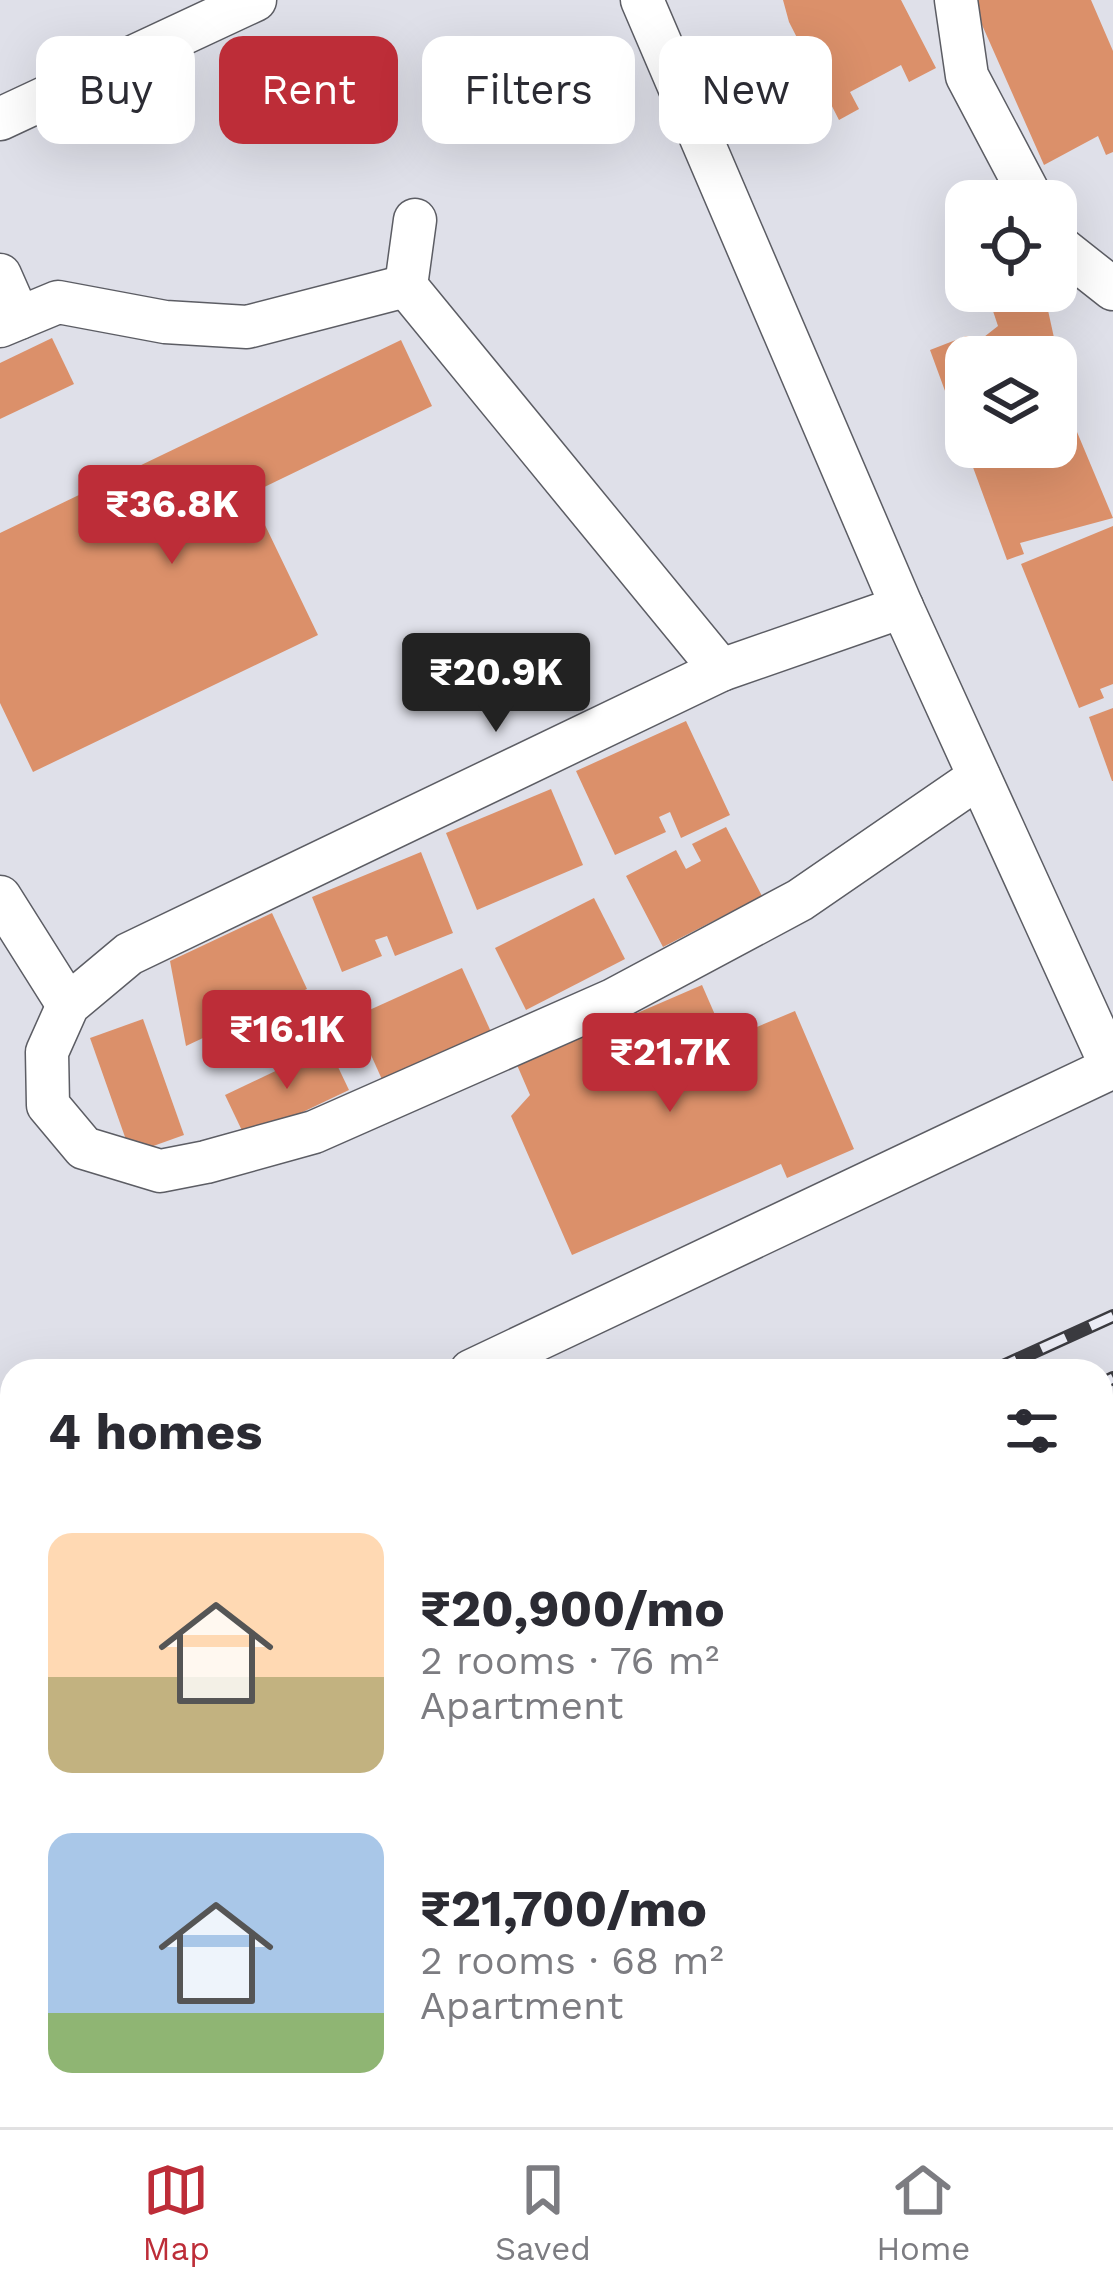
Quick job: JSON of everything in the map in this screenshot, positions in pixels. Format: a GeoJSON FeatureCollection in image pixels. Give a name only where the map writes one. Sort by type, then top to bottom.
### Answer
{"type":"FeatureCollection","features":[{"type":"Feature","properties":{"kind":"street"},"geometry":{"type":"LineString","coordinates":[[0,119],[254,0]]}},
{"type":"Feature","properties":{"kind":"street"},"geometry":{"type":"LineString","coordinates":[[496,1359],[1113,1068],[902,608],[642,0]]}},
{"type":"Feature","properties":{"kind":"street"},"geometry":{"type":"LineString","coordinates":[[956,0],[967,76],[1022,180]]}},
{"type":"Feature","properties":{"kind":"street"},"geometry":{"type":"LineString","coordinates":[[415,220],[406,286],[721,670]]}},
{"type":"Feature","properties":{"kind":"street"},"geometry":{"type":"LineString","coordinates":[[1077,261],[1113,289]]}},
{"type":"Feature","properties":{"kind":"street"},"geometry":{"type":"LineString","coordinates":[[0,275],[10,322],[58,302],[165,322],[247,327],[406,286]]}},
{"type":"Feature","properties":{"kind":"street"},"geometry":{"type":"LineString","coordinates":[[902,608],[721,670],[129,954],[68,1005],[47,1052],[48,1105],[84,1148],[160,1171],[314,1132],[613,1000],[800,899],[979,777]]}},
{"type":"Feature","properties":{"kind":"street"},"geometry":{"type":"LineString","coordinates":[[0,897],[68,1005]]}},
{"type":"Feature","properties":{"kind":"building"},"geometry":{"type":"Polygon","coordinates":[[[783,0],[901,0],[936,68],[909,82],[901,65],[850,92],[859,109],[839,120],[832,106],[832,36],[796,36],[783,0]]]}},
{"type":"Feature","properties":{"kind":"building"},"geometry":{"type":"Polygon","coordinates":[[[971,0],[1091,0],[1113,51],[1113,152],[1106,155],[1098,136],[1044,165],[971,0]]]}},
{"type":"Feature","properties":{"kind":"building"},"geometry":{"type":"Polygon","coordinates":[[[993,312],[1048,312],[1054,336],[985,336],[998,326],[993,312]]]}},
{"type":"Feature","properties":{"kind":"building"},"geometry":{"type":"Polygon","coordinates":[[[52,338],[74,384],[0,419],[0,363],[52,338]]]}},
{"type":"Feature","properties":{"kind":"building"},"geometry":{"type":"Polygon","coordinates":[[[401,340],[432,406],[250,494],[318,635],[33,772],[0,703],[0,533],[401,340]]]}},
{"type":"Feature","properties":{"kind":"building"},"geometry":{"type":"Polygon","coordinates":[[[945,344],[945,391],[930,350],[945,344]]]}},
{"type":"Feature","properties":{"kind":"building"},"geometry":{"type":"Polygon","coordinates":[[[1077,432],[1113,518],[1020,543],[1024,554],[1007,560],[973,468],[1077,468],[1077,432]]]}},
{"type":"Feature","properties":{"kind":"building"},"geometry":{"type":"Polygon","coordinates":[[[1113,526],[1113,684],[1100,689],[1104,698],[1079,708],[1021,564],[1113,526]]]}},
{"type":"Feature","properties":{"kind":"building"},"geometry":{"type":"Polygon","coordinates":[[[1113,708],[1113,781],[1112,781],[1089,717],[1113,708]]]}},
{"type":"Feature","properties":{"kind":"building"},"geometry":{"type":"Polygon","coordinates":[[[686,721],[730,815],[681,838],[670,812],[659,817],[666,832],[615,855],[576,771],[686,721]]]}},
{"type":"Feature","properties":{"kind":"building"},"geometry":{"type":"Polygon","coordinates":[[[551,789],[583,865],[477,910],[446,833],[551,789]]]}},
{"type":"Feature","properties":{"kind":"building"},"geometry":{"type":"Polygon","coordinates":[[[726,827],[762,896],[663,947],[626,876],[676,850],[686,869],[701,861],[692,844],[726,827]]]}},
{"type":"Feature","properties":{"kind":"building"},"geometry":{"type":"Polygon","coordinates":[[[421,852],[453,933],[395,956],[387,936],[375,940],[382,956],[342,972],[312,897],[421,852]]]}},
{"type":"Feature","properties":{"kind":"building"},"geometry":{"type":"Polygon","coordinates":[[[594,898],[625,959],[526,1010],[495,948],[594,898]]]}},
{"type":"Feature","properties":{"kind":"building"},"geometry":{"type":"Polygon","coordinates":[[[272,913],[307,989],[186,1046],[170,961],[272,913]]]}},
{"type":"Feature","properties":{"kind":"building"},"geometry":{"type":"Polygon","coordinates":[[[462,968],[492,1034],[384,1084],[354,1017],[462,968]]]}},
{"type":"Feature","properties":{"kind":"building"},"geometry":{"type":"Polygon","coordinates":[[[702,985],[726,1040],[795,1011],[854,1149],[787,1178],[781,1164],[572,1255],[511,1116],[530,1095],[517,1065],[702,985]]]}},
{"type":"Feature","properties":{"kind":"building"},"geometry":{"type":"Polygon","coordinates":[[[143,1019],[184,1135],[131,1154],[90,1038],[143,1019]]]}},
{"type":"Feature","properties":{"kind":"building"},"geometry":{"type":"Polygon","coordinates":[[[328,1046],[349,1090],[246,1139],[225,1095],[328,1046]]]}},
{"type":"Feature","properties":{"kind":"railway"},"geometry":{"type":"LineString","coordinates":[[1018,1359],[1113,1316]]}}]}
